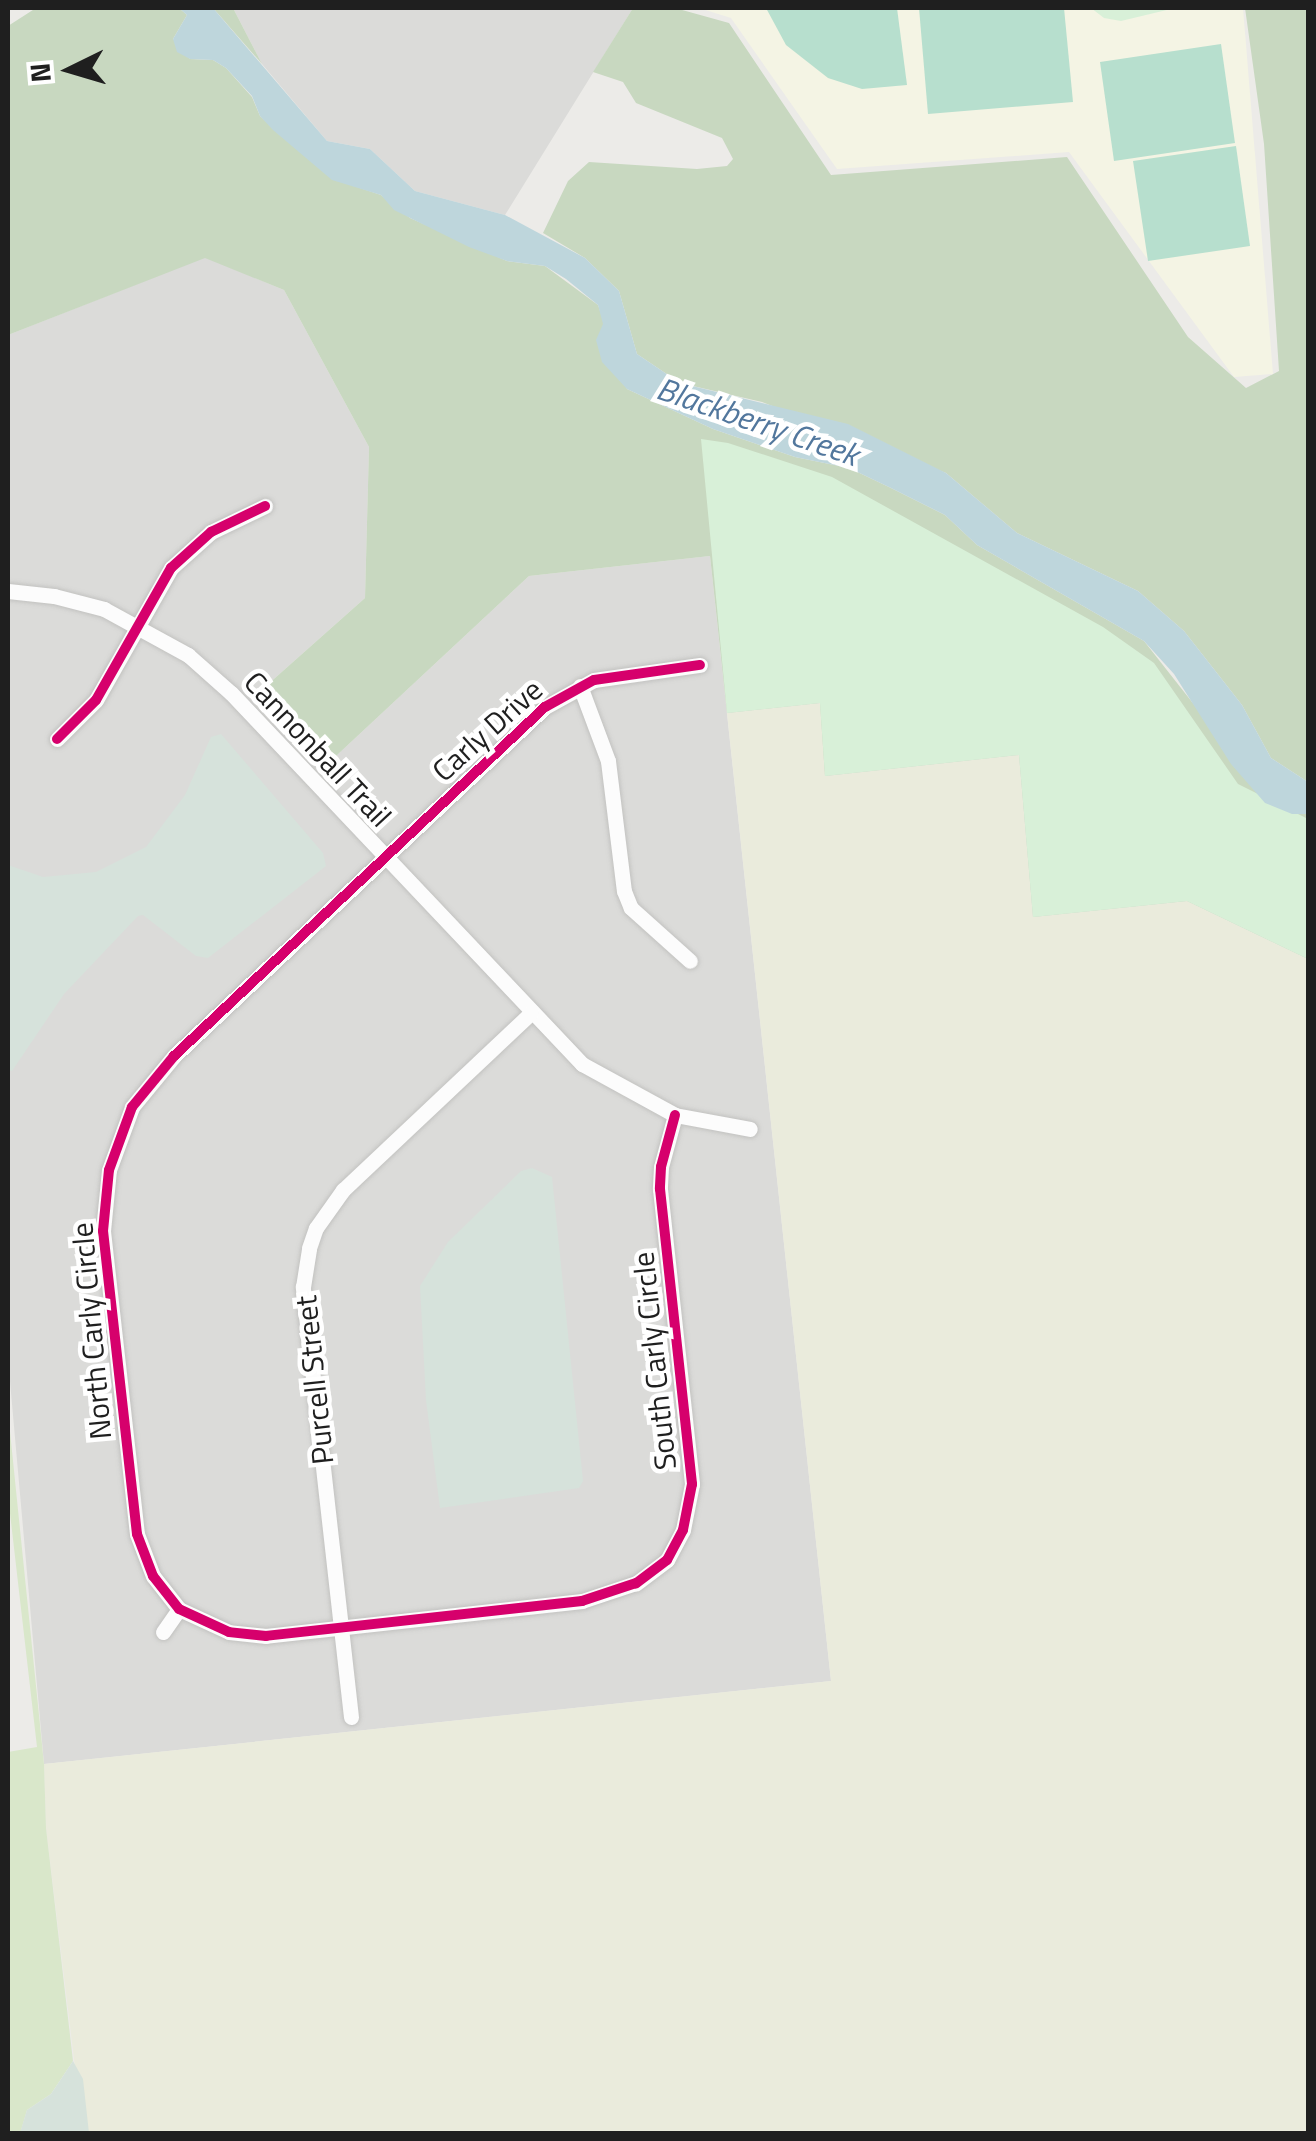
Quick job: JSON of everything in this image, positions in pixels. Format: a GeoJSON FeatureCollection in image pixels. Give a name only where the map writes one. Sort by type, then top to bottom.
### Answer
{"type":"FeatureCollection","features":[{"type":"Feature","properties":{"kind":"street"},"geometry":{"type":"LineString","coordinates":[[57,739],[96,700],[167,573],[188,550],[229,521],[265,506]]}},
{"type":"Feature","properties":{"kind":"street","name":"Cannonball Trail"},"geometry":{"type":"LineString","coordinates":[[8,590],[82,602],[136,624],[188,655],[232,693],[582,1064],[675,1115],[750,1129]]}},
{"type":"Feature","properties":{"kind":"street","name":"Carly Drive"},"geometry":{"type":"LineString","coordinates":[[386,858],[544,707],[580,686],[614,675],[700,665]]}},
{"type":"Feature","properties":{"kind":"street"},"geometry":{"type":"LineString","coordinates":[[580,686],[608,761],[624,891],[632,908],[690,962]]}},
{"type":"Feature","properties":{"kind":"street","name":"North Carly Circle"},"geometry":{"type":"LineString","coordinates":[[341,1628],[249,1636],[204,1624],[179,1608],[153,1576],[136,1524],[103,1231],[109,1170],[132,1107],[174,1056],[386,858]]}},
{"type":"Feature","properties":{"kind":"street","name":"Purcell Street"},"geometry":{"type":"LineString","coordinates":[[352,1717],[304,1286],[309,1248],[322,1218],[343,1190],[531,1014]]}},
{"type":"Feature","properties":{"kind":"street","name":"South Carly Circle"},"geometry":{"type":"LineString","coordinates":[[341,1628],[582,1602],[655,1572],[676,1547],[692,1484],[660,1189],[661,1167],[675,1115]]}},
{"type":"Feature","properties":{"kind":"street"},"geometry":{"type":"LineString","coordinates":[[163,1632],[179,1608]]}},
{"type":"Feature","properties":{"kind":"shaded area"},"geometry":{"type":"Polygon","coordinates":[[[233,8],[633,8],[505,215],[415,191],[370,149],[327,141],[262,64],[233,8]]]}},
{"type":"Feature","properties":{"kind":"shaded area"},"geometry":{"type":"Polygon","coordinates":[[[699,8],[1243,8],[1273,374],[1234,377],[1069,152],[837,169],[731,18],[699,8]]]}},
{"type":"Feature","properties":{"kind":"shaded area"},"geometry":{"type":"Polygon","coordinates":[[[205,257],[284,290],[369,447],[365,598],[266,686],[336,756],[529,576],[710,556],[831,1681],[44,1764],[8,1359],[8,335],[205,257]]]}},
{"type":"Feature","properties":{"kind":"shaded area"},"geometry":{"type":"Polygon","coordinates":[[[821,703],[826,776],[1019,755],[1033,917],[1187,901],[1308,959],[1308,2133],[83,2133],[46,1828],[44,1764],[831,1681],[727,713],[821,703]]]}},
{"type":"Feature","properties":{"kind":"shaded area"},"geometry":{"type":"Polygon","coordinates":[[[221,734],[323,853],[326,866],[208,958],[196,956],[143,915],[138,916],[64,994],[12,1071],[8,1070],[8,865],[43,877],[96,872],[146,847],[185,795],[211,737],[221,734]]]}},
{"type":"Feature","properties":{"kind":"shaded area"},"geometry":{"type":"Polygon","coordinates":[[[532,1168],[552,1177],[583,1481],[579,1488],[440,1508],[426,1400],[420,1286],[448,1242],[521,1171],[532,1168]]]}},
{"type":"Feature","properties":{"kind":"shaded area"},"geometry":{"type":"Polygon","coordinates":[[[73,2061],[83,2079],[89,2133],[20,2133],[27,2110],[51,2094],[73,2061]]]}},
{"type":"Feature","properties":{"kind":"green space"},"geometry":{"type":"Polygon","coordinates":[[[36,8],[179,8],[187,15],[173,39],[190,59],[213,60],[226,68],[252,97],[260,116],[295,147],[360,188],[381,195],[410,218],[507,261],[545,266],[598,305],[627,389],[713,429],[795,457],[849,468],[891,488],[945,515],[977,545],[1144,641],[1203,716],[1292,814],[1308,814],[1308,959],[1187,901],[1033,917],[1019,755],[825,776],[820,703],[727,713],[710,556],[529,576],[336,756],[266,686],[365,598],[369,447],[284,290],[205,258],[8,335],[8,26],[36,8]]]}},
{"type":"Feature","properties":{"kind":"green space"},"geometry":{"type":"Polygon","coordinates":[[[213,8],[233,8],[262,64],[213,8]]]}},
{"type":"Feature","properties":{"kind":"green space"},"geometry":{"type":"Polygon","coordinates":[[[633,8],[675,8],[729,23],[831,175],[1067,157],[1188,337],[1246,388],[1279,371],[1264,144],[1245,8],[1308,8],[1308,782],[1271,758],[1242,705],[1184,631],[1138,591],[1017,533],[946,473],[762,402],[680,383],[637,354],[619,291],[585,258],[543,233],[568,181],[589,162],[697,169],[727,166],[733,159],[722,138],[636,103],[623,82],[593,72],[633,8]]]}},
{"type":"Feature","properties":{"kind":"green space"},"geometry":{"type":"Polygon","coordinates":[[[766,8],[897,8],[907,85],[862,89],[828,78],[786,45],[766,8]]]}},
{"type":"Feature","properties":{"kind":"green space"},"geometry":{"type":"Polygon","coordinates":[[[919,8],[1064,8],[1073,102],[928,114],[919,8]]]}},
{"type":"Feature","properties":{"kind":"green space"},"geometry":{"type":"Polygon","coordinates":[[[1091,8],[1175,8],[1121,21],[1104,18],[1091,8]]]}},
{"type":"Feature","properties":{"kind":"green space"},"geometry":{"type":"Polygon","coordinates":[[[1221,44],[1235,143],[1114,161],[1100,62],[1221,44]]]}},
{"type":"Feature","properties":{"kind":"green space"},"geometry":{"type":"Polygon","coordinates":[[[1236,146],[1250,246],[1148,261],[1133,161],[1236,146]]]}},
{"type":"Feature","properties":{"kind":"green space"},"geometry":{"type":"Polygon","coordinates":[[[701,439],[728,443],[832,477],[1103,627],[1154,663],[1238,784],[1308,819],[1308,959],[1187,901],[1033,917],[1019,755],[825,776],[820,703],[727,713],[701,439]]]}},
{"type":"Feature","properties":{"kind":"green space"},"geometry":{"type":"Polygon","coordinates":[[[8,1412],[44,1764],[46,1828],[73,2061],[51,2094],[27,2110],[20,2134],[8,2133],[8,1752],[37,1747],[8,1496],[8,1412]]]}},
{"type":"Feature","properties":{"kind":"water","name":"Blackberry Creek"},"geometry":{"type":"Polygon","coordinates":[[[179,8],[213,8],[327,141],[370,149],[415,191],[505,215],[585,258],[619,291],[637,354],[680,383],[848,424],[946,473],[1017,533],[1138,591],[1184,631],[1242,705],[1271,758],[1308,782],[1308,814],[1292,814],[1265,803],[1231,764],[1174,674],[1144,641],[977,545],[945,515],[891,488],[849,468],[795,457],[713,429],[627,389],[602,362],[596,340],[603,324],[598,305],[566,279],[545,266],[507,261],[469,247],[394,210],[381,195],[332,180],[273,130],[260,116],[252,96],[226,68],[213,60],[190,59],[177,52],[173,39],[187,15],[179,8]]]}},
{"type":"Feature","properties":{"kind":"cycle path"},"geometry":{"type":"LineString","coordinates":[[57,739],[96,700],[171,568],[211,532],[265,506]]}},
{"type":"Feature","properties":{"kind":"cycle path"},"geometry":{"type":"LineString","coordinates":[[675,1115],[661,1167],[660,1189],[692,1484],[683,1530],[667,1560],[636,1583],[582,1601],[266,1636],[229,1632],[179,1609],[153,1576],[137,1534],[103,1231],[109,1170],[132,1107],[174,1056],[545,707],[594,680],[700,665]]}}]}
